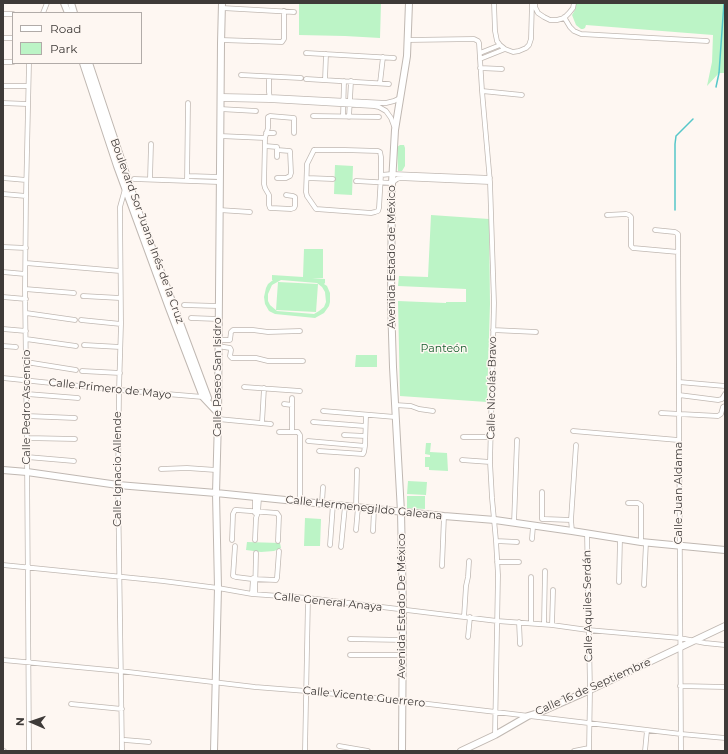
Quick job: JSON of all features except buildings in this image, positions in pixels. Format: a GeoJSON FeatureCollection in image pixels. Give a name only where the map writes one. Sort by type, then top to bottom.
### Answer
{"type":"FeatureCollection","features":[{"type":"Feature","properties":{"kind":"main road","name":"Avenida Estado de México"},"geometry":{"type":"LineString","coordinates":[[402,512],[393,368],[392,174],[395,130],[407,56],[409,3]]}},
{"type":"Feature","properties":{"kind":"main road","name":"Calle Paseo San Isidro"},"geometry":{"type":"LineString","coordinates":[[214,751],[218,588],[216,470],[218,416],[219,179],[222,5]]}},
{"type":"Feature","properties":{"kind":"main road","name":"Boulevard Sor Juana Inés de la Cruz"},"geometry":{"type":"LineString","coordinates":[[83,64],[105,132],[169,308],[206,398]]}},
{"type":"Feature","properties":{"kind":"main road","name":"Boulevard Sor Juana Inés de la Cruz"},"geometry":{"type":"LineString","coordinates":[[89,64],[138,210],[206,398]]}},
{"type":"Feature","properties":{"kind":"main road","name":"Calle Primero de Mayo"},"geometry":{"type":"LineString","coordinates":[[206,398],[218,398]]}},
{"type":"Feature","properties":{"kind":"main road"},"geometry":{"type":"LineString","coordinates":[[206,398],[218,416]]}},
{"type":"Feature","properties":{"kind":"main road","name":"Calle Hermenegildo Galeana"},"geometry":{"type":"LineString","coordinates":[[3,470],[118,485],[494,520],[620,539],[725,550]]}},
{"type":"Feature","properties":{"kind":"main road","name":"Avenida Estado De México"},"geometry":{"type":"LineString","coordinates":[[402,512],[403,701]]}},
{"type":"Feature","properties":{"kind":"main road","name":"Calle 16 de Septiembre"},"geometry":{"type":"LineString","coordinates":[[461,751],[495,735],[528,716],[590,690],[725,626]]}},
{"type":"Feature","properties":{"kind":"main road"},"geometry":{"type":"LineString","coordinates":[[402,751],[403,701]]}},
{"type":"Feature","properties":{"kind":"street"},"geometry":{"type":"LineString","coordinates":[[494,3],[495,32],[497,41],[505,49],[514,52],[526,48],[530,42],[532,34],[533,3]]}},
{"type":"Feature","properties":{"kind":"street"},"geometry":{"type":"LineString","coordinates":[[533,3],[538,13],[550,20],[557,20],[569,14],[574,3]]}},
{"type":"Feature","properties":{"kind":"street"},"geometry":{"type":"LineString","coordinates":[[222,5],[294,12]]}},
{"type":"Feature","properties":{"kind":"street"},"geometry":{"type":"LineString","coordinates":[[221,40],[282,42],[284,39],[284,11]]}},
{"type":"Feature","properties":{"kind":"street"},"geometry":{"type":"LineString","coordinates":[[564,17],[570,27],[577,33],[581,34],[707,41]]}},
{"type":"Feature","properties":{"kind":"street","name":"Calle Nicolás Bravo"},"geometry":{"type":"LineString","coordinates":[[408,40],[474,39],[479,43],[490,180],[494,303],[490,462],[497,562],[495,735]]}},
{"type":"Feature","properties":{"kind":"street"},"geometry":{"type":"LineString","coordinates":[[480,53],[500,45]]}},
{"type":"Feature","properties":{"kind":"street"},"geometry":{"type":"LineString","coordinates":[[480,59],[505,49]]}},
{"type":"Feature","properties":{"kind":"street"},"geometry":{"type":"LineString","coordinates":[[306,53],[394,58]]}},
{"type":"Feature","properties":{"kind":"street"},"geometry":{"type":"LineString","coordinates":[[325,80],[326,54]]}},
{"type":"Feature","properties":{"kind":"street"},"geometry":{"type":"LineString","coordinates":[[380,83],[383,57]]}},
{"type":"Feature","properties":{"kind":"street","name":"Calle Pedro Ascencio"},"geometry":{"type":"LineString","coordinates":[[29,64],[27,104],[25,289],[28,457],[29,751]]}},
{"type":"Feature","properties":{"kind":"street"},"geometry":{"type":"LineString","coordinates":[[480,68],[502,69]]}},
{"type":"Feature","properties":{"kind":"street"},"geometry":{"type":"LineString","coordinates":[[241,75],[389,84]]}},
{"type":"Feature","properties":{"kind":"street"},"geometry":{"type":"LineString","coordinates":[[269,77],[270,99]]}},
{"type":"Feature","properties":{"kind":"street"},"geometry":{"type":"LineString","coordinates":[[343,116],[344,81]]}},
{"type":"Feature","properties":{"kind":"street"},"geometry":{"type":"LineString","coordinates":[[349,117],[351,81]]}},
{"type":"Feature","properties":{"kind":"street"},"geometry":{"type":"LineString","coordinates":[[3,86],[28,86]]}},
{"type":"Feature","properties":{"kind":"street"},"geometry":{"type":"LineString","coordinates":[[482,91],[522,95]]}},
{"type":"Feature","properties":{"kind":"street"},"geometry":{"type":"LineString","coordinates":[[221,97],[343,103],[386,103],[400,98]]}},
{"type":"Feature","properties":{"kind":"street"},"geometry":{"type":"LineString","coordinates":[[3,103],[27,104]]}},
{"type":"Feature","properties":{"kind":"street"},"geometry":{"type":"LineString","coordinates":[[187,178],[188,103]]}},
{"type":"Feature","properties":{"kind":"street"},"geometry":{"type":"LineString","coordinates":[[350,103],[382,108],[391,118],[395,130]]}},
{"type":"Feature","properties":{"kind":"street"},"geometry":{"type":"LineString","coordinates":[[220,109],[256,111]]}},
{"type":"Feature","properties":{"kind":"street"},"geometry":{"type":"LineString","coordinates":[[286,195],[295,197],[294,208],[270,208],[269,195],[264,184],[265,146],[268,118],[270,116],[294,118],[294,133]]}},
{"type":"Feature","properties":{"kind":"street"},"geometry":{"type":"LineString","coordinates":[[313,116],[379,117]]}},
{"type":"Feature","properties":{"kind":"street"},"geometry":{"type":"LineString","coordinates":[[220,136],[266,135],[274,133]]}},
{"type":"Feature","properties":{"kind":"street"},"geometry":{"type":"LineString","coordinates":[[150,179],[151,144]]}},
{"type":"Feature","properties":{"kind":"street"},"geometry":{"type":"LineString","coordinates":[[265,146],[277,147],[277,157]]}},
{"type":"Feature","properties":{"kind":"street"},"geometry":{"type":"LineString","coordinates":[[276,178],[286,178],[293,173],[290,151],[277,150]]}},
{"type":"Feature","properties":{"kind":"street"},"geometry":{"type":"LineString","coordinates":[[314,150],[378,151],[381,154],[381,175],[380,208],[375,212],[318,210],[314,208],[307,196],[308,162],[314,150]]}},
{"type":"Feature","properties":{"kind":"street"},"geometry":{"type":"LineString","coordinates":[[381,175],[392,174],[490,180]]}},
{"type":"Feature","properties":{"kind":"street"},"geometry":{"type":"LineString","coordinates":[[3,178],[26,180]]}},
{"type":"Feature","properties":{"kind":"street"},"geometry":{"type":"LineString","coordinates":[[307,178],[333,179]]}},
{"type":"Feature","properties":{"kind":"street"},"geometry":{"type":"LineString","coordinates":[[356,181],[392,183],[400,178],[490,180]]}},
{"type":"Feature","properties":{"kind":"street"},"geometry":{"type":"LineString","coordinates":[[134,179],[219,179]]}},
{"type":"Feature","properties":{"kind":"street","name":"Calle Ignacio Allende"},"geometry":{"type":"LineString","coordinates":[[122,751],[118,485],[121,324],[120,207],[126,189]]}},
{"type":"Feature","properties":{"kind":"street"},"geometry":{"type":"LineString","coordinates":[[3,194],[26,196]]}},
{"type":"Feature","properties":{"kind":"street"},"geometry":{"type":"LineString","coordinates":[[219,210],[250,212]]}},
{"type":"Feature","properties":{"kind":"street"},"geometry":{"type":"LineString","coordinates":[[607,215],[626,214],[631,217],[631,246],[633,248],[678,252]]}},
{"type":"Feature","properties":{"kind":"street","name":"Calle Juan Aldama"},"geometry":{"type":"LineString","coordinates":[[655,230],[675,232],[678,234],[681,751]]}},
{"type":"Feature","properties":{"kind":"street"},"geometry":{"type":"LineString","coordinates":[[3,247],[26,248]]}},
{"type":"Feature","properties":{"kind":"street"},"geometry":{"type":"LineString","coordinates":[[26,263],[120,271]]}},
{"type":"Feature","properties":{"kind":"street"},"geometry":{"type":"LineString","coordinates":[[3,272],[26,274]]}},
{"type":"Feature","properties":{"kind":"street"},"geometry":{"type":"LineString","coordinates":[[25,289],[74,293]]}},
{"type":"Feature","properties":{"kind":"street"},"geometry":{"type":"LineString","coordinates":[[83,296],[120,298]]}},
{"type":"Feature","properties":{"kind":"street"},"geometry":{"type":"LineString","coordinates":[[3,297],[26,299]]}},
{"type":"Feature","properties":{"kind":"street"},"geometry":{"type":"LineString","coordinates":[[184,305],[218,306]]}},
{"type":"Feature","properties":{"kind":"street"},"geometry":{"type":"LineString","coordinates":[[26,313],[75,320]]}},
{"type":"Feature","properties":{"kind":"street"},"geometry":{"type":"LineString","coordinates":[[191,318],[218,319]]}},
{"type":"Feature","properties":{"kind":"street"},"geometry":{"type":"LineString","coordinates":[[81,320],[121,324]]}},
{"type":"Feature","properties":{"kind":"street"},"geometry":{"type":"LineString","coordinates":[[3,329],[26,331]]}},
{"type":"Feature","properties":{"kind":"street"},"geometry":{"type":"LineString","coordinates":[[218,343],[230,340],[231,331],[233,330],[268,332],[300,331]]}},
{"type":"Feature","properties":{"kind":"street"},"geometry":{"type":"LineString","coordinates":[[494,330],[536,332]]}},
{"type":"Feature","properties":{"kind":"street"},"geometry":{"type":"LineString","coordinates":[[26,339],[76,346]]}},
{"type":"Feature","properties":{"kind":"street"},"geometry":{"type":"LineString","coordinates":[[218,343],[230,348],[230,357],[232,358],[256,358],[268,361],[303,361]]}},
{"type":"Feature","properties":{"kind":"street"},"geometry":{"type":"LineString","coordinates":[[84,345],[120,347]]}},
{"type":"Feature","properties":{"kind":"street"},"geometry":{"type":"LineString","coordinates":[[3,346],[16,347]]}},
{"type":"Feature","properties":{"kind":"street"},"geometry":{"type":"LineString","coordinates":[[26,362],[76,370]]}},
{"type":"Feature","properties":{"kind":"street"},"geometry":{"type":"LineString","coordinates":[[82,371],[120,373]]}},
{"type":"Feature","properties":{"kind":"street","name":"Calle Primero de Mayo"},"geometry":{"type":"LineString","coordinates":[[3,378],[206,398]]}},
{"type":"Feature","properties":{"kind":"street"},"geometry":{"type":"LineString","coordinates":[[678,382],[725,386]]}},
{"type":"Feature","properties":{"kind":"street"},"geometry":{"type":"LineString","coordinates":[[244,387],[300,391]]}},
{"type":"Feature","properties":{"kind":"street"},"geometry":{"type":"LineString","coordinates":[[262,423],[264,388]]}},
{"type":"Feature","properties":{"kind":"street"},"geometry":{"type":"LineString","coordinates":[[27,394],[78,398]]}},
{"type":"Feature","properties":{"kind":"street"},"geometry":{"type":"LineString","coordinates":[[679,395],[718,400],[722,399],[725,394]]}},
{"type":"Feature","properties":{"kind":"street"},"geometry":{"type":"LineString","coordinates":[[292,398],[292,432]]}},
{"type":"Feature","properties":{"kind":"street"},"geometry":{"type":"LineString","coordinates":[[284,404],[292,405]]}},
{"type":"Feature","properties":{"kind":"street"},"geometry":{"type":"LineString","coordinates":[[395,405],[411,406],[433,411]]}},
{"type":"Feature","properties":{"kind":"street"},"geometry":{"type":"LineString","coordinates":[[661,413],[718,416],[721,414],[723,407],[725,406]]}},
{"type":"Feature","properties":{"kind":"street"},"geometry":{"type":"LineString","coordinates":[[323,411],[395,417]]}},
{"type":"Feature","properties":{"kind":"street"},"geometry":{"type":"LineString","coordinates":[[319,451],[364,453],[366,415]]}},
{"type":"Feature","properties":{"kind":"street"},"geometry":{"type":"LineString","coordinates":[[27,416],[75,418]]}},
{"type":"Feature","properties":{"kind":"street"},"geometry":{"type":"LineString","coordinates":[[218,416],[271,424]]}},
{"type":"Feature","properties":{"kind":"street"},"geometry":{"type":"LineString","coordinates":[[313,422],[365,426]]}},
{"type":"Feature","properties":{"kind":"street"},"geometry":{"type":"LineString","coordinates":[[573,431],[678,440]]}},
{"type":"Feature","properties":{"kind":"street"},"geometry":{"type":"LineString","coordinates":[[279,432],[298,432],[300,435],[300,501]]}},
{"type":"Feature","properties":{"kind":"street"},"geometry":{"type":"LineString","coordinates":[[344,435],[365,436]]}},
{"type":"Feature","properties":{"kind":"street"},"geometry":{"type":"LineString","coordinates":[[464,437],[491,437]]}},
{"type":"Feature","properties":{"kind":"street"},"geometry":{"type":"LineString","coordinates":[[27,438],[75,440]]}},
{"type":"Feature","properties":{"kind":"street"},"geometry":{"type":"LineString","coordinates":[[514,523],[517,440]]}},
{"type":"Feature","properties":{"kind":"street"},"geometry":{"type":"LineString","coordinates":[[308,441],[365,446]]}},
{"type":"Feature","properties":{"kind":"street"},"geometry":{"type":"LineString","coordinates":[[572,531],[576,445]]}},
{"type":"Feature","properties":{"kind":"street"},"geometry":{"type":"LineString","coordinates":[[28,457],[74,461]]}},
{"type":"Feature","properties":{"kind":"street"},"geometry":{"type":"LineString","coordinates":[[462,460],[490,462]]}},
{"type":"Feature","properties":{"kind":"street"},"geometry":{"type":"LineString","coordinates":[[161,469],[187,468],[216,470]]}},
{"type":"Feature","properties":{"kind":"street"},"geometry":{"type":"LineString","coordinates":[[356,530],[357,470]]}},
{"type":"Feature","properties":{"kind":"street"},"geometry":{"type":"LineString","coordinates":[[322,503],[323,487]]}},
{"type":"Feature","properties":{"kind":"street"},"geometry":{"type":"LineString","coordinates":[[542,492],[542,518],[572,520]]}},
{"type":"Feature","properties":{"kind":"street"},"geometry":{"type":"LineString","coordinates":[[255,540],[257,498]]}},
{"type":"Feature","properties":{"kind":"street"},"geometry":{"type":"LineString","coordinates":[[628,503],[638,503],[641,505],[644,542],[644,585]]}},
{"type":"Feature","properties":{"kind":"street"},"geometry":{"type":"LineString","coordinates":[[330,545],[333,504]]}},
{"type":"Feature","properties":{"kind":"street"},"geometry":{"type":"LineString","coordinates":[[341,547],[345,506]]}},
{"type":"Feature","properties":{"kind":"street"},"geometry":{"type":"LineString","coordinates":[[373,531],[374,509]]}},
{"type":"Feature","properties":{"kind":"street"},"geometry":{"type":"LineString","coordinates":[[232,540],[233,514],[237,510],[276,512],[279,514],[278,541]]}},
{"type":"Feature","properties":{"kind":"street"},"geometry":{"type":"LineString","coordinates":[[442,566],[444,516]]}},
{"type":"Feature","properties":{"kind":"street"},"geometry":{"type":"LineString","coordinates":[[532,539],[533,526]]}},
{"type":"Feature","properties":{"kind":"street","name":"Calle Aquiles Serdán"},"geometry":{"type":"LineString","coordinates":[[587,533],[590,690],[589,750]]}},
{"type":"Feature","properties":{"kind":"street"},"geometry":{"type":"LineString","coordinates":[[619,582],[620,539]]}},
{"type":"Feature","properties":{"kind":"street"},"geometry":{"type":"LineString","coordinates":[[496,541],[517,542]]}},
{"type":"Feature","properties":{"kind":"street"},"geometry":{"type":"LineString","coordinates":[[235,546],[233,576],[236,577],[275,581],[277,579],[279,551]]}},
{"type":"Feature","properties":{"kind":"street"},"geometry":{"type":"LineString","coordinates":[[253,594],[256,553]]}},
{"type":"Feature","properties":{"kind":"street"},"geometry":{"type":"LineString","coordinates":[[464,617],[469,562]]}},
{"type":"Feature","properties":{"kind":"street"},"geometry":{"type":"LineString","coordinates":[[497,562],[519,562]]}},
{"type":"Feature","properties":{"kind":"street","name":"Calle General Anaya"},"geometry":{"type":"LineString","coordinates":[[3,565],[119,576],[218,588],[253,594],[308,598],[497,621],[544,624],[588,630],[680,638],[708,644],[725,645]]}},
{"type":"Feature","properties":{"kind":"street"},"geometry":{"type":"LineString","coordinates":[[544,624],[545,571]]}},
{"type":"Feature","properties":{"kind":"street"},"geometry":{"type":"LineString","coordinates":[[531,577],[531,623]]}},
{"type":"Feature","properties":{"kind":"street"},"geometry":{"type":"LineString","coordinates":[[552,625],[553,590]]}},
{"type":"Feature","properties":{"kind":"street"},"geometry":{"type":"LineString","coordinates":[[305,751],[308,598]]}},
{"type":"Feature","properties":{"kind":"street"},"geometry":{"type":"LineString","coordinates":[[468,637],[470,617]]}},
{"type":"Feature","properties":{"kind":"street"},"geometry":{"type":"LineString","coordinates":[[519,622],[520,644]]}},
{"type":"Feature","properties":{"kind":"street"},"geometry":{"type":"LineString","coordinates":[[350,639],[403,640]]}},
{"type":"Feature","properties":{"kind":"street"},"geometry":{"type":"LineString","coordinates":[[350,655],[403,655]]}},
{"type":"Feature","properties":{"kind":"street","name":"Calle Vicente Guerrero"},"geometry":{"type":"LineString","coordinates":[[3,660],[403,701],[495,711],[589,724],[725,738]]}},
{"type":"Feature","properties":{"kind":"street"},"geometry":{"type":"LineString","coordinates":[[680,686],[725,687]]}},
{"type":"Feature","properties":{"kind":"street"},"geometry":{"type":"LineString","coordinates":[[71,704],[122,709]]}},
{"type":"Feature","properties":{"kind":"street"},"geometry":{"type":"LineString","coordinates":[[645,751],[647,730]]}},
{"type":"Feature","properties":{"kind":"street"},"geometry":{"type":"LineString","coordinates":[[125,740],[149,742]]}},
{"type":"Feature","properties":{"kind":"street"},"geometry":{"type":"LineString","coordinates":[[339,746],[368,751]]}},
{"type":"Feature","properties":{"kind":"street"},"geometry":{"type":"LineString","coordinates":[[574,751],[589,750]]}},
{"type":"Feature","properties":{"kind":"green space"},"geometry":{"type":"Polygon","coordinates":[[[299,3],[381,3],[380,38],[299,35],[299,3]]]}},
{"type":"Feature","properties":{"kind":"green space"},"geometry":{"type":"Polygon","coordinates":[[[576,3],[725,3],[725,73],[719,73],[707,86],[712,62],[713,35],[586,25],[585,28],[581,29],[576,25],[572,15],[575,10],[576,3]]]}},
{"type":"Feature","properties":{"kind":"green space"},"geometry":{"type":"Polygon","coordinates":[[[404,145],[405,148],[405,166],[402,171],[398,171],[397,147],[404,145]]]}},
{"type":"Feature","properties":{"kind":"green space"},"geometry":{"type":"Polygon","coordinates":[[[335,165],[353,166],[352,195],[334,194],[335,165]]]}},
{"type":"Feature","properties":{"kind":"green space","name":"Panteón"},"geometry":{"type":"Polygon","coordinates":[[[431,215],[489,219],[490,304],[487,402],[400,396],[398,301],[446,303],[466,302],[466,289],[398,286],[399,276],[428,277],[431,215]]]}},
{"type":"Feature","properties":{"kind":"green space"},"geometry":{"type":"Polygon","coordinates":[[[304,249],[323,249],[323,278],[312,278],[325,279],[324,284],[327,286],[330,293],[329,306],[324,313],[315,318],[275,314],[269,311],[265,304],[264,297],[268,284],[273,280],[272,275],[303,277],[304,249]],[[281,280],[272,285],[268,294],[268,301],[277,311],[314,314],[324,307],[326,302],[325,292],[317,283],[281,280]]]}},
{"type":"Feature","properties":{"kind":"green space"},"geometry":{"type":"Polygon","coordinates":[[[278,282],[318,284],[316,312],[276,310],[278,282]]]}},
{"type":"Feature","properties":{"kind":"green space"},"geometry":{"type":"Polygon","coordinates":[[[356,355],[377,355],[377,367],[355,367],[356,355]]]}},
{"type":"Feature","properties":{"kind":"green space"},"geometry":{"type":"Polygon","coordinates":[[[426,443],[431,443],[430,452],[447,453],[448,471],[429,470],[429,467],[425,467],[425,457],[430,457],[430,455],[425,454],[426,443]]]}},
{"type":"Feature","properties":{"kind":"green space"},"geometry":{"type":"Polygon","coordinates":[[[408,481],[427,482],[426,495],[407,494],[408,481]]]}},
{"type":"Feature","properties":{"kind":"green space"},"geometry":{"type":"Polygon","coordinates":[[[407,496],[425,496],[425,509],[407,508],[407,496]]]}},
{"type":"Feature","properties":{"kind":"green space"},"geometry":{"type":"Polygon","coordinates":[[[305,518],[321,519],[320,546],[304,546],[305,518]]]}},
{"type":"Feature","properties":{"kind":"green space"},"geometry":{"type":"Polygon","coordinates":[[[247,542],[280,543],[281,548],[274,551],[261,552],[246,550],[247,542]]]}},
{"type":"Feature","properties":{"kind":"waterway"},"geometry":{"type":"LineString","coordinates":[[716,87],[719,73],[724,3]]}},
{"type":"Feature","properties":{"kind":"waterway"},"geometry":{"type":"LineString","coordinates":[[675,210],[676,136],[693,119]]}}]}
